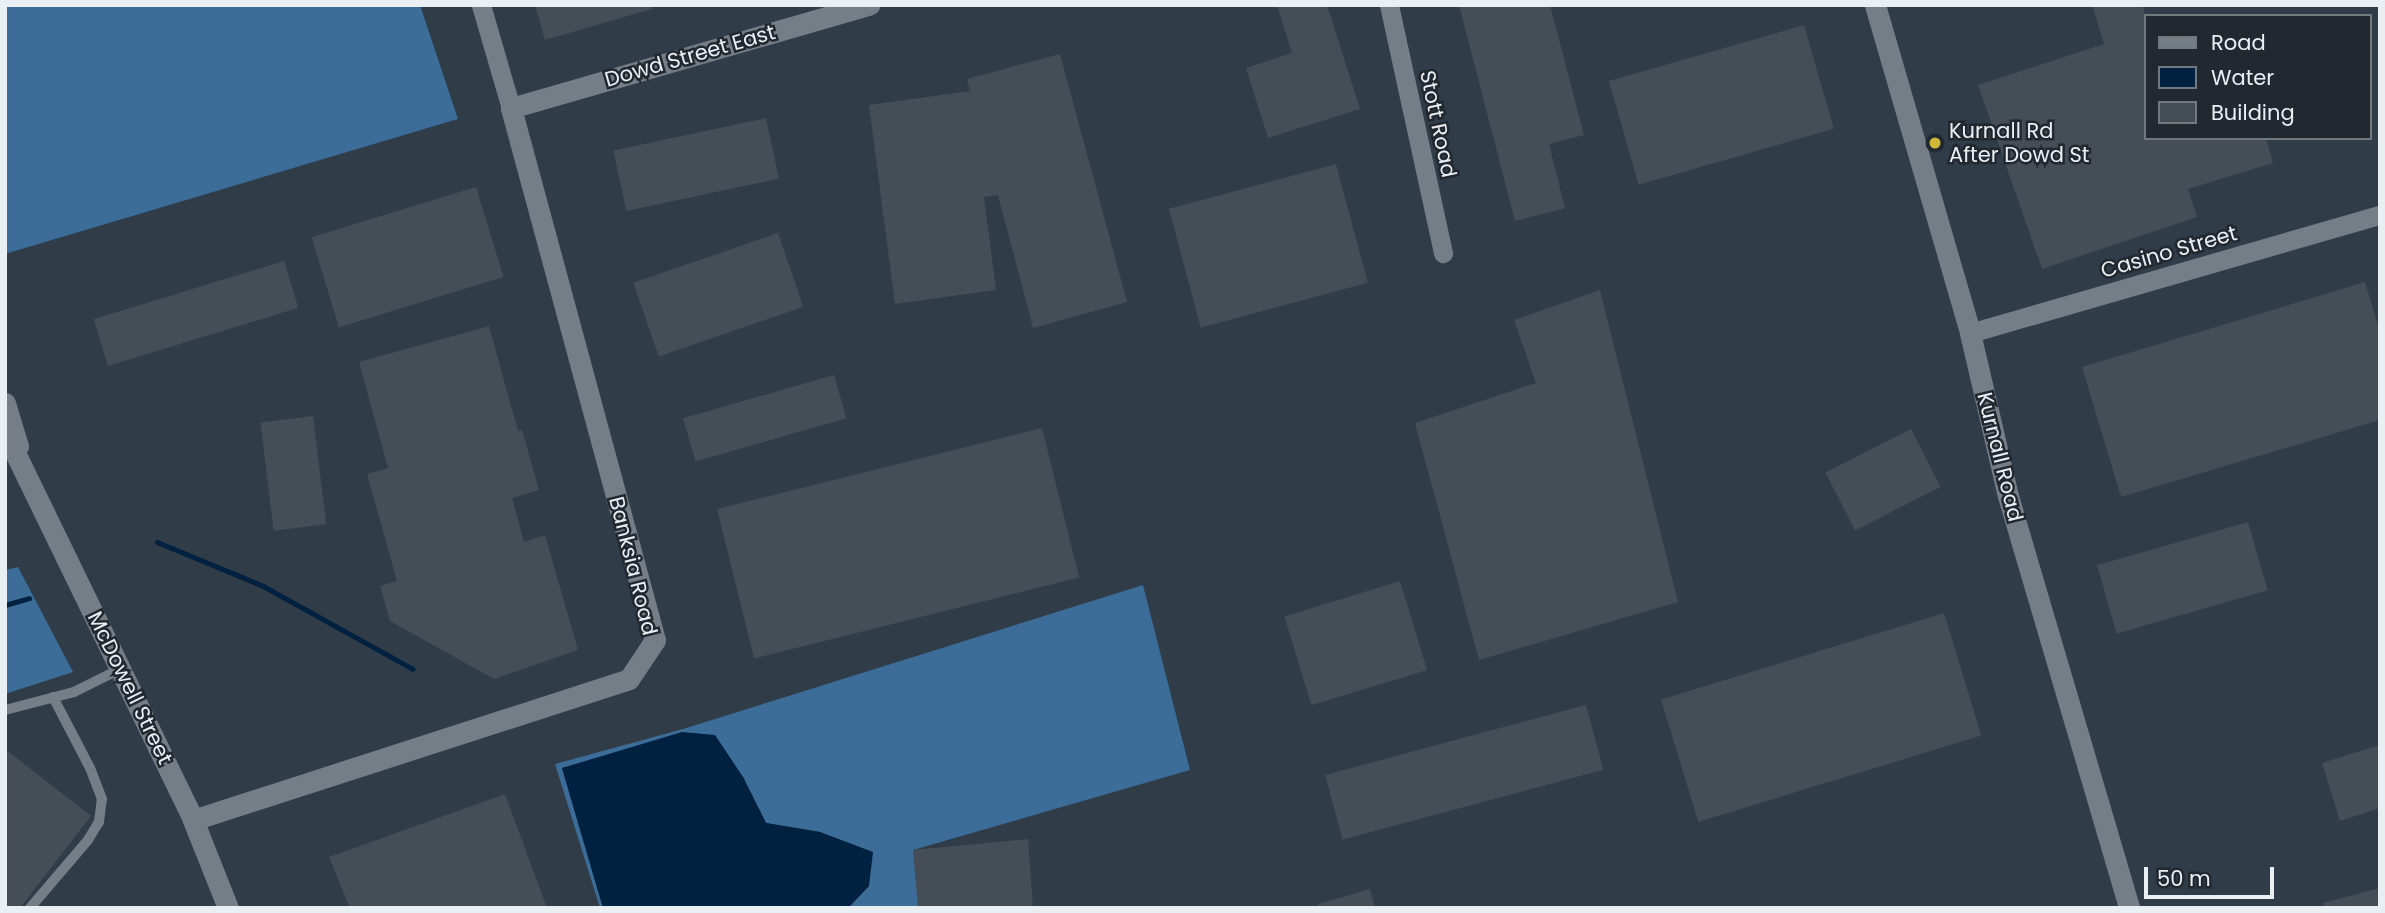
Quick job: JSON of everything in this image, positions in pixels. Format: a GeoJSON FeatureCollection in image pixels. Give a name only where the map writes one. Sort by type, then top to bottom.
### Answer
{"type":"FeatureCollection","features":[{"type":"Feature","properties":{"kind":"street","name":"Banksia Road"},"geometry":{"type":"LineString","coordinates":[[193,820],[629,679],[655,640],[481,5]]}},
{"type":"Feature","properties":{"kind":"street","name":"Dowd Street East"},"geometry":{"type":"LineString","coordinates":[[511,108],[869,5]]}},
{"type":"Feature","properties":{"kind":"street","name":"Stott Road"},"geometry":{"type":"LineString","coordinates":[[1390,5],[1443,253]]}},
{"type":"Feature","properties":{"kind":"street","name":"Kurnall Road"},"geometry":{"type":"LineString","coordinates":[[1875,5],[1970,333],[2008,496],[2129,908]]}},
{"type":"Feature","properties":{"kind":"street","name":"Casino Street"},"geometry":{"type":"LineString","coordinates":[[1970,333],[2380,215]]}},
{"type":"Feature","properties":{"kind":"street","name":"McDowell Street"},"geometry":{"type":"LineString","coordinates":[[5,403],[26,471]]}},
{"type":"Feature","properties":{"kind":"street","name":"McDowell Street"},"geometry":{"type":"LineString","coordinates":[[5,432],[193,820],[228,908]]}},
{"type":"Feature","properties":{"kind":"lane"},"geometry":{"type":"LineString","coordinates":[[5,710],[74,692],[121,669]]}},
{"type":"Feature","properties":{"kind":"lane"},"geometry":{"type":"LineString","coordinates":[[30,908],[88,840],[99,822],[102,799],[90,768],[52,697]]}},
{"type":"Feature","properties":{"kind":"shaded area"},"geometry":{"type":"Polygon","coordinates":[[[5,5],[420,5],[458,119],[5,254],[5,5]]]}},
{"type":"Feature","properties":{"kind":"shaded area"},"geometry":{"type":"Polygon","coordinates":[[[420,5],[2380,5],[2380,908],[5,908],[5,254],[458,119],[420,5]]]}},
{"type":"Feature","properties":{"kind":"shaded area"},"geometry":{"type":"Polygon","coordinates":[[[18,567],[73,672],[5,694],[5,570],[18,567]]]}},
{"type":"Feature","properties":{"kind":"shaded area"},"geometry":{"type":"Polygon","coordinates":[[[1143,585],[1190,770],[913,850],[929,908],[848,908],[869,886],[820,832],[766,823],[743,777],[607,756],[562,768],[603,908],[600,908],[555,764],[683,729],[1143,585]]]}},
{"type":"Feature","properties":{"kind":"water"},"geometry":{"type":"Polygon","coordinates":[[[682,732],[715,735],[743,777],[766,823],[820,832],[873,852],[869,886],[848,908],[603,908],[562,768],[682,732]]]}},
{"type":"Feature","properties":{"kind":"building"},"geometry":{"type":"Polygon","coordinates":[[[535,5],[651,5],[652,9],[545,40],[535,5]]]}},
{"type":"Feature","properties":{"kind":"building"},"geometry":{"type":"Polygon","coordinates":[[[1277,5],[1327,5],[1360,109],[1268,138],[1246,68],[1292,53],[1277,5]]]}},
{"type":"Feature","properties":{"kind":"building"},"geometry":{"type":"Polygon","coordinates":[[[1459,5],[1550,5],[1584,135],[1549,144],[1565,208],[1515,221],[1459,5]]]}},
{"type":"Feature","properties":{"kind":"building"},"geometry":{"type":"Polygon","coordinates":[[[2092,5],[2142,5],[2145,14],[2144,140],[2267,140],[2273,163],[2188,189],[2197,217],[2042,269],[1978,85],[2104,44],[2092,5]]]}},
{"type":"Feature","properties":{"kind":"building"},"geometry":{"type":"Polygon","coordinates":[[[1804,25],[1834,129],[1639,185],[1609,81],[1804,25]]]}},
{"type":"Feature","properties":{"kind":"building"},"geometry":{"type":"Polygon","coordinates":[[[1060,54],[1127,302],[1033,328],[998,195],[984,197],[996,290],[895,304],[869,105],[970,91],[967,79],[1060,54]]]}},
{"type":"Feature","properties":{"kind":"building"},"geometry":{"type":"Polygon","coordinates":[[[766,118],[779,179],[626,211],[613,150],[766,118]]]}},
{"type":"Feature","properties":{"kind":"building"},"geometry":{"type":"Polygon","coordinates":[[[1336,164],[1368,283],[1201,328],[1169,209],[1336,164]]]}},
{"type":"Feature","properties":{"kind":"building"},"geometry":{"type":"Polygon","coordinates":[[[476,187],[503,277],[339,327],[312,237],[476,187]]]}},
{"type":"Feature","properties":{"kind":"building"},"geometry":{"type":"Polygon","coordinates":[[[778,233],[803,307],[659,357],[633,283],[778,233]]]}},
{"type":"Feature","properties":{"kind":"building"},"geometry":{"type":"Polygon","coordinates":[[[284,261],[298,308],[108,366],[94,319],[284,261]]]}},
{"type":"Feature","properties":{"kind":"building"},"geometry":{"type":"Polygon","coordinates":[[[2365,282],[2380,332],[2380,420],[2121,497],[2082,367],[2365,282]]]}},
{"type":"Feature","properties":{"kind":"building"},"geometry":{"type":"Polygon","coordinates":[[[1600,290],[1678,602],[1479,660],[1415,423],[1536,383],[1514,320],[1600,290]]]}},
{"type":"Feature","properties":{"kind":"building"},"geometry":{"type":"Polygon","coordinates":[[[489,326],[518,431],[522,430],[539,490],[512,498],[524,542],[545,535],[578,650],[494,679],[390,621],[380,586],[397,581],[367,474],[388,468],[359,362],[489,326]]]}},
{"type":"Feature","properties":{"kind":"building"},"geometry":{"type":"Polygon","coordinates":[[[834,375],[846,418],[695,462],[683,418],[834,375]]]}},
{"type":"Feature","properties":{"kind":"building"},"geometry":{"type":"Polygon","coordinates":[[[313,416],[326,524],[274,531],[260,422],[313,416]]]}},
{"type":"Feature","properties":{"kind":"building"},"geometry":{"type":"Polygon","coordinates":[[[1042,428],[1079,577],[754,658],[717,509],[1042,428]]]}},
{"type":"Feature","properties":{"kind":"building"},"geometry":{"type":"Polygon","coordinates":[[[1911,429],[1941,487],[1855,530],[1825,473],[1911,429]]]}},
{"type":"Feature","properties":{"kind":"building"},"geometry":{"type":"Polygon","coordinates":[[[2248,522],[2268,590],[2117,634],[2097,565],[2248,522]]]}},
{"type":"Feature","properties":{"kind":"building"},"geometry":{"type":"Polygon","coordinates":[[[1400,581],[1427,670],[1311,705],[1284,616],[1400,581]]]}},
{"type":"Feature","properties":{"kind":"building"},"geometry":{"type":"Polygon","coordinates":[[[1944,613],[1981,735],[1698,822],[1661,700],[1944,613]]]}},
{"type":"Feature","properties":{"kind":"building"},"geometry":{"type":"Polygon","coordinates":[[[1586,705],[1603,770],[1343,840],[1325,775],[1586,705]]]}},
{"type":"Feature","properties":{"kind":"building"},"geometry":{"type":"Polygon","coordinates":[[[2380,745],[2380,808],[2340,821],[2322,763],[2380,745]]]}},
{"type":"Feature","properties":{"kind":"building"},"geometry":{"type":"Polygon","coordinates":[[[5,749],[91,816],[20,908],[5,908],[5,749]]]}},
{"type":"Feature","properties":{"kind":"building"},"geometry":{"type":"Polygon","coordinates":[[[505,794],[547,908],[350,908],[329,857],[505,794]]]}},
{"type":"Feature","properties":{"kind":"building"},"geometry":{"type":"Polygon","coordinates":[[[1028,839],[1033,908],[918,908],[913,850],[1028,839]]]}},
{"type":"Feature","properties":{"kind":"building"},"geometry":{"type":"Polygon","coordinates":[[[2380,888],[2380,908],[2324,908],[2323,903],[2380,888]]]}},
{"type":"Feature","properties":{"kind":"building"},"geometry":{"type":"Polygon","coordinates":[[[1370,889],[1375,908],[1319,908],[1318,904],[1370,889]]]}},
{"type":"Feature","properties":{"kind":"waterway"},"geometry":{"type":"LineString","coordinates":[[157,542],[263,586],[413,669]]}},
{"type":"Feature","properties":{"kind":"waterway"},"geometry":{"type":"LineString","coordinates":[[5,605],[29,598]]}},
{"type":"Feature","properties":{"kind":"place","name":"Kurnall Rd After Dowd St"},"geometry":{"type":"Point","coordinates":[1935,143]}}]}
